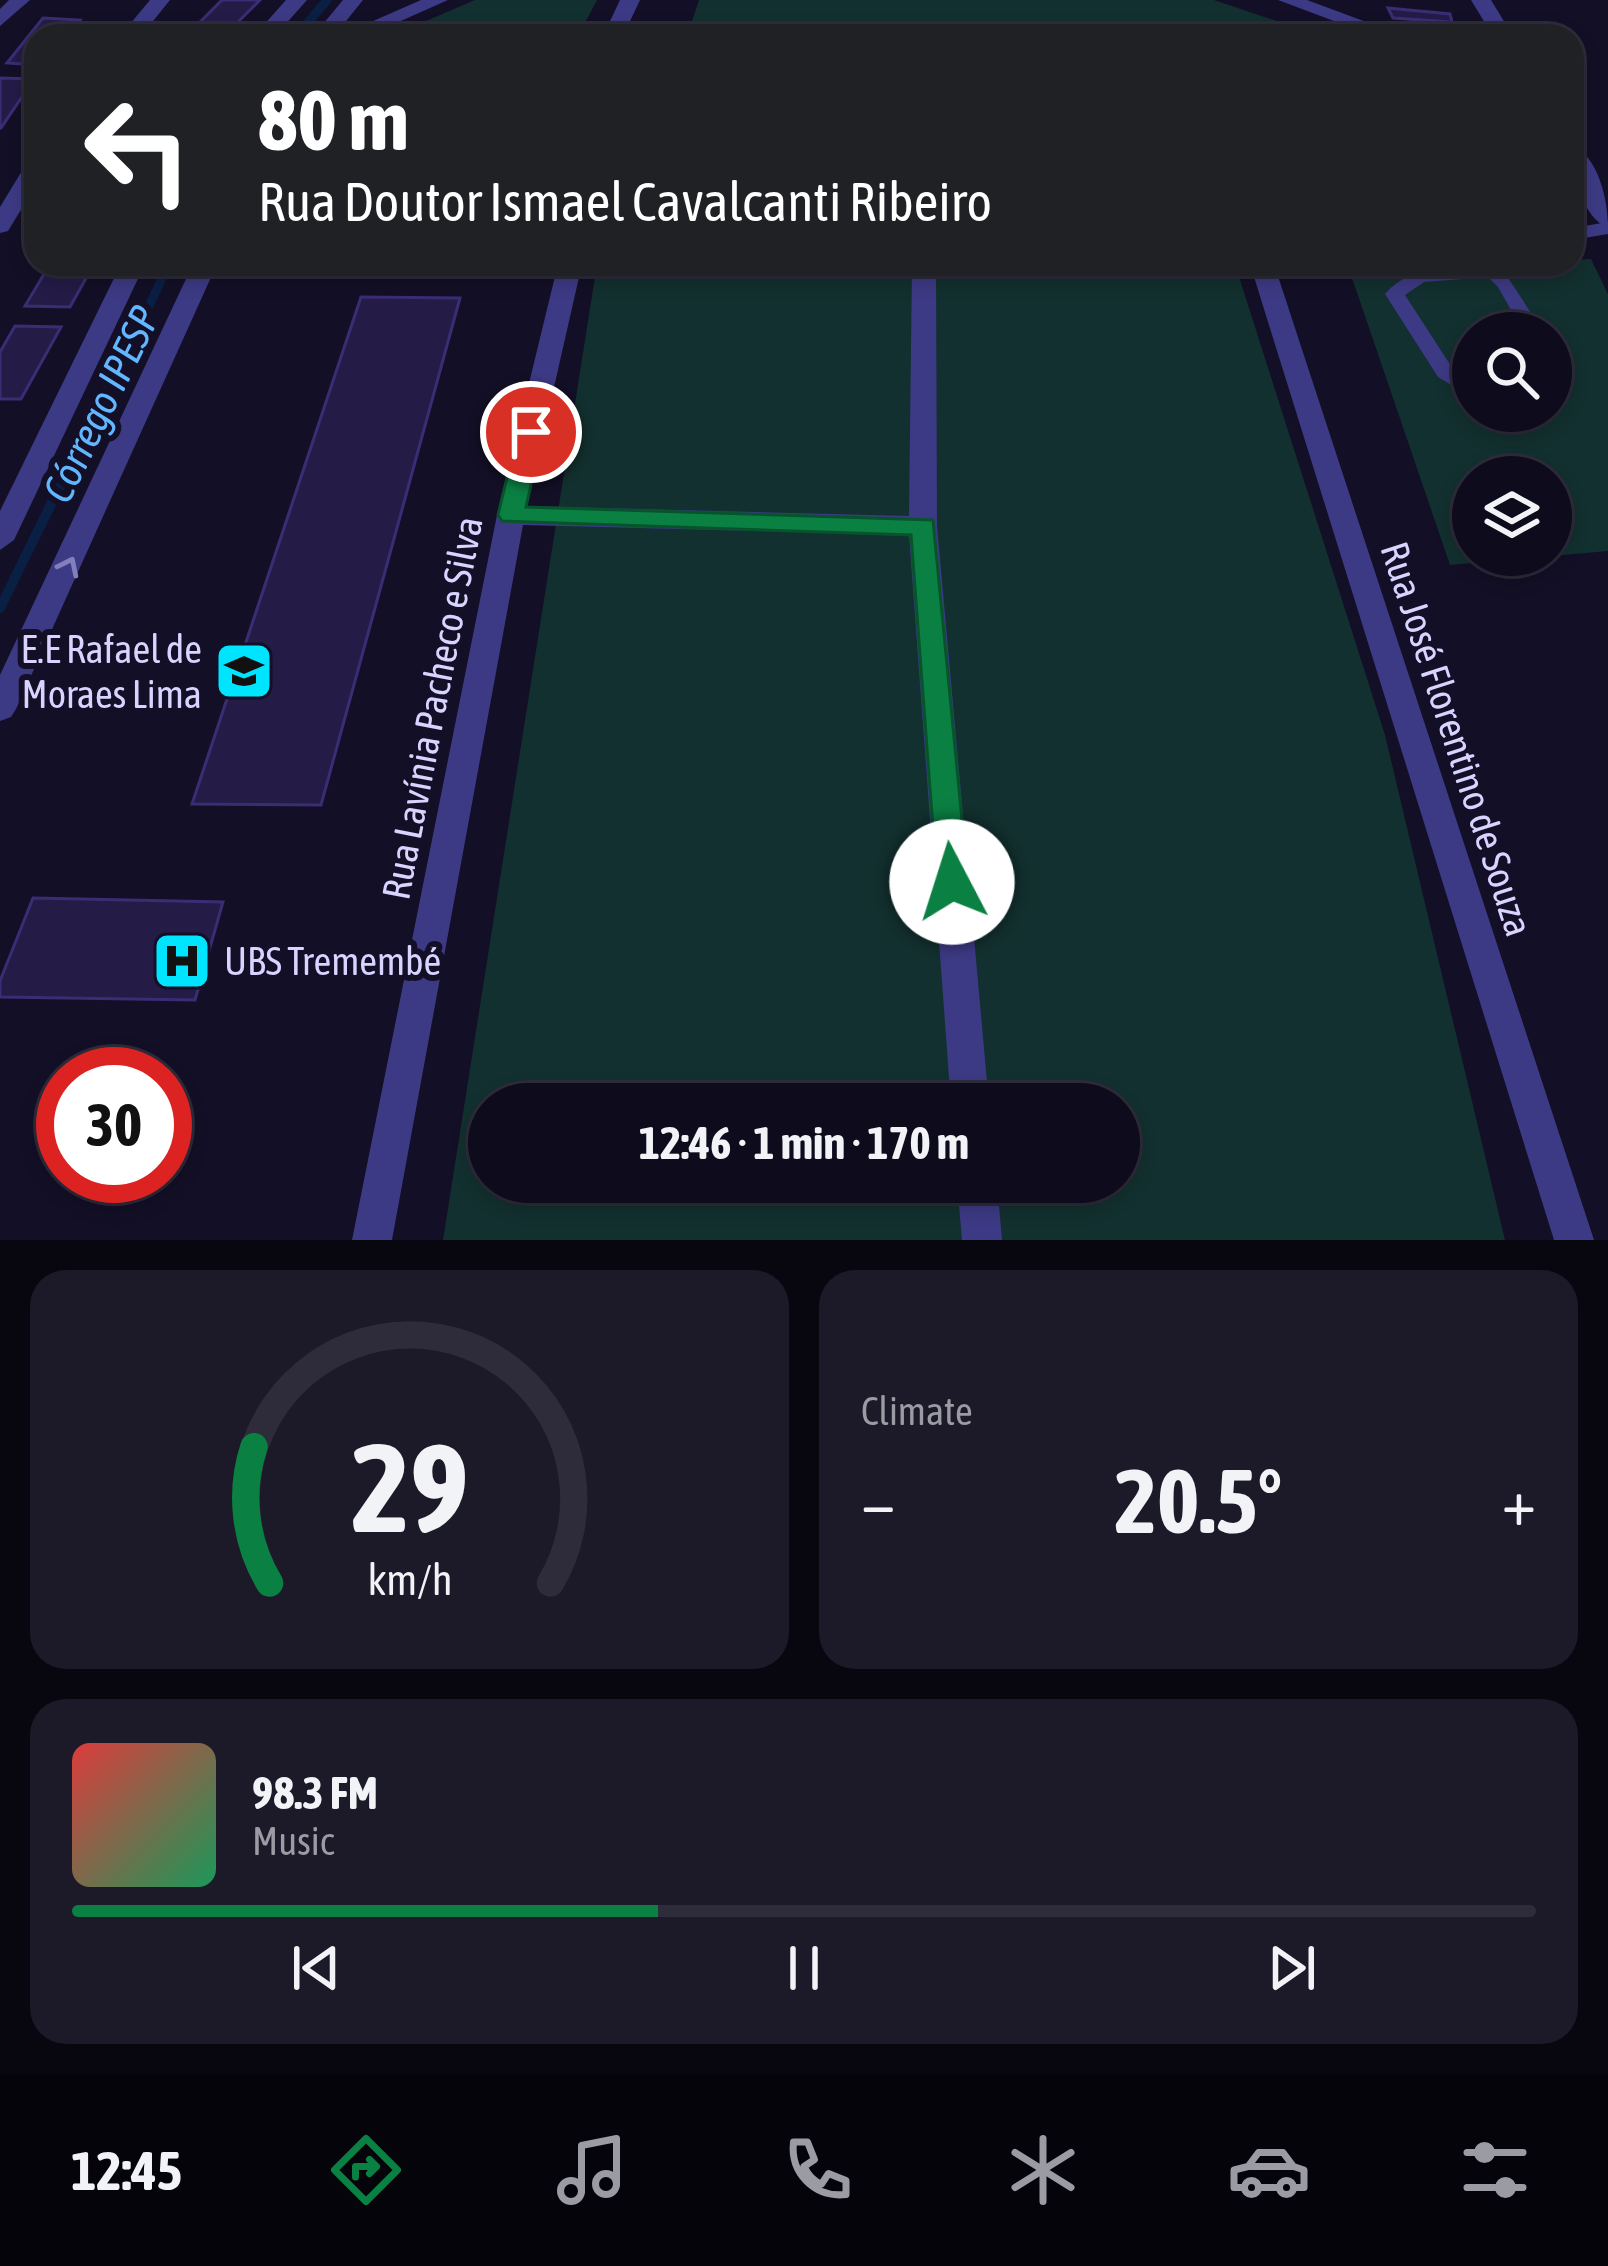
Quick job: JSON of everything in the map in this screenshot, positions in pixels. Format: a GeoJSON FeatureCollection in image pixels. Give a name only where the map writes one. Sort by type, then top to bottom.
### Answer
{"type":"FeatureCollection","features":[{"type":"Feature","properties":{"kind":"street"},"geometry":{"type":"LineString","coordinates":[[0,20],[20,0]]}},
{"type":"Feature","properties":{"kind":"street"},"geometry":{"type":"LineString","coordinates":[[140,24],[160,0]]}},
{"type":"Feature","properties":{"kind":"street"},"geometry":{"type":"LineString","coordinates":[[275,24],[297,0]]}},
{"type":"Feature","properties":{"kind":"street"},"geometry":{"type":"LineString","coordinates":[[333,24],[353,0]]}},
{"type":"Feature","properties":{"kind":"street"},"geometry":{"type":"LineString","coordinates":[[379,24],[437,0]]}},
{"type":"Feature","properties":{"kind":"street"},"geometry":{"type":"LineString","coordinates":[[1288,0],[1359,24]]}},
{"type":"Feature","properties":{"kind":"street"},"geometry":{"type":"LineString","coordinates":[[1584,184],[1608,225]]}},
{"type":"Feature","properties":{"kind":"street"},"geometry":{"type":"LineString","coordinates":[[0,226],[24,186]]}},
{"type":"Feature","properties":{"kind":"street"},"geometry":{"type":"LineString","coordinates":[[0,539],[128,276]]}},
{"type":"Feature","properties":{"kind":"street"},"geometry":{"type":"LineString","coordinates":[[0,710],[199,276]]}},
{"type":"Feature","properties":{"kind":"street","name":"Rua Lavínia Pacheco e Silva"},"geometry":{"type":"LineString","coordinates":[[372,1240],[511,515],[567,276]]}},
{"type":"Feature","properties":{"kind":"street"},"geometry":{"type":"LineString","coordinates":[[925,276],[923,526],[968,1083]]}},
{"type":"Feature","properties":{"kind":"street","name":"Rua José Florentino de Souza"},"geometry":{"type":"LineString","coordinates":[[1266,276],[1574,1240]]}},
{"type":"Feature","properties":{"kind":"street"},"geometry":{"type":"LineString","coordinates":[[511,515],[923,526]]}},
{"type":"Feature","properties":{"kind":"street"},"geometry":{"type":"LineString","coordinates":[[979,1203],[982,1240]]}},
{"type":"Feature","properties":{"kind":"lane"},"geometry":{"type":"LineString","coordinates":[[1423,276],[1403,283],[1395,294],[1452,378]]}},
{"type":"Feature","properties":{"kind":"lane"},"geometry":{"type":"LineString","coordinates":[[1503,276],[1522,312]]}},
{"type":"Feature","properties":{"kind":"green space"},"geometry":{"type":"Polygon","coordinates":[[[475,0],[597,0],[584,24],[419,24],[475,0]]]}},
{"type":"Feature","properties":{"kind":"green space"},"geometry":{"type":"Polygon","coordinates":[[[699,0],[1214,0],[1285,24],[691,24],[699,0]]]}},
{"type":"Feature","properties":{"kind":"green space"},"geometry":{"type":"Polygon","coordinates":[[[1584,259],[1591,259],[1608,294],[1608,551],[1572,554],[1572,456],[1452,456],[1452,565],[1351,276],[1584,276],[1584,259]]]}},
{"type":"Feature","properties":{"kind":"green space"},"geometry":{"type":"Polygon","coordinates":[[[344,276],[524,276],[523,279],[344,276]]]}},
{"type":"Feature","properties":{"kind":"green space"},"geometry":{"type":"Polygon","coordinates":[[[595,276],[1239,276],[1385,735],[1505,1240],[443,1240],[595,276]]]}},
{"type":"Feature","properties":{"kind":"building"},"geometry":{"type":"Polygon","coordinates":[[[222,0],[260,0],[236,24],[200,22],[222,0]]]}},
{"type":"Feature","properties":{"kind":"building"},"geometry":{"type":"Polygon","coordinates":[[[1388,8],[1450,14],[1452,22],[1393,18],[1388,8]]]}},
{"type":"Feature","properties":{"kind":"building"},"geometry":{"type":"Polygon","coordinates":[[[43,18],[80,20],[77,24],[38,24],[43,18]]]}},
{"type":"Feature","properties":{"kind":"building"},"geometry":{"type":"Polygon","coordinates":[[[24,42],[24,64],[7,63],[24,42]]]}},
{"type":"Feature","properties":{"kind":"building"},"geometry":{"type":"Polygon","coordinates":[[[0,78],[24,79],[24,94],[0,128],[0,78]]]}},
{"type":"Feature","properties":{"kind":"building"},"geometry":{"type":"Polygon","coordinates":[[[43,276],[87,276],[70,307],[25,306],[43,276]]]}},
{"type":"Feature","properties":{"kind":"building"},"geometry":{"type":"Polygon","coordinates":[[[361,297],[460,298],[321,805],[192,804],[361,297]]]}},
{"type":"Feature","properties":{"kind":"building"},"geometry":{"type":"Polygon","coordinates":[[[15,326],[61,327],[21,399],[0,399],[0,352],[15,326]]]}},
{"type":"Feature","properties":{"kind":"building"},"geometry":{"type":"Polygon","coordinates":[[[33,898],[223,902],[195,1000],[0,997],[0,981],[33,898]]]}},
{"type":"Feature","properties":{"kind":"waterway","name":"Córrego IPESP"},"geometry":{"type":"LineString","coordinates":[[307,24],[327,0]]}},
{"type":"Feature","properties":{"kind":"waterway","name":"Córrego IPESP"},"geometry":{"type":"LineString","coordinates":[[142,320],[163,276]]}},
{"type":"Feature","properties":{"kind":"waterway","name":"Córrego IPESP"},"geometry":{"type":"LineString","coordinates":[[0,608],[143,317]]}},
{"type":"Feature","properties":{"kind":"place","name":"E.E Rafael de Moraes Lima"},"geometry":{"type":"Point","coordinates":[244,671]}},
{"type":"Feature","properties":{"kind":"place","name":"UBS Tremembé"},"geometry":{"type":"Point","coordinates":[182,961]}},
{"type":"Feature","properties":{"kind":"route"},"geometry":{"type":"LineString","coordinates":[[531,432],[511,515],[923,526],[952,882]]}}]}
